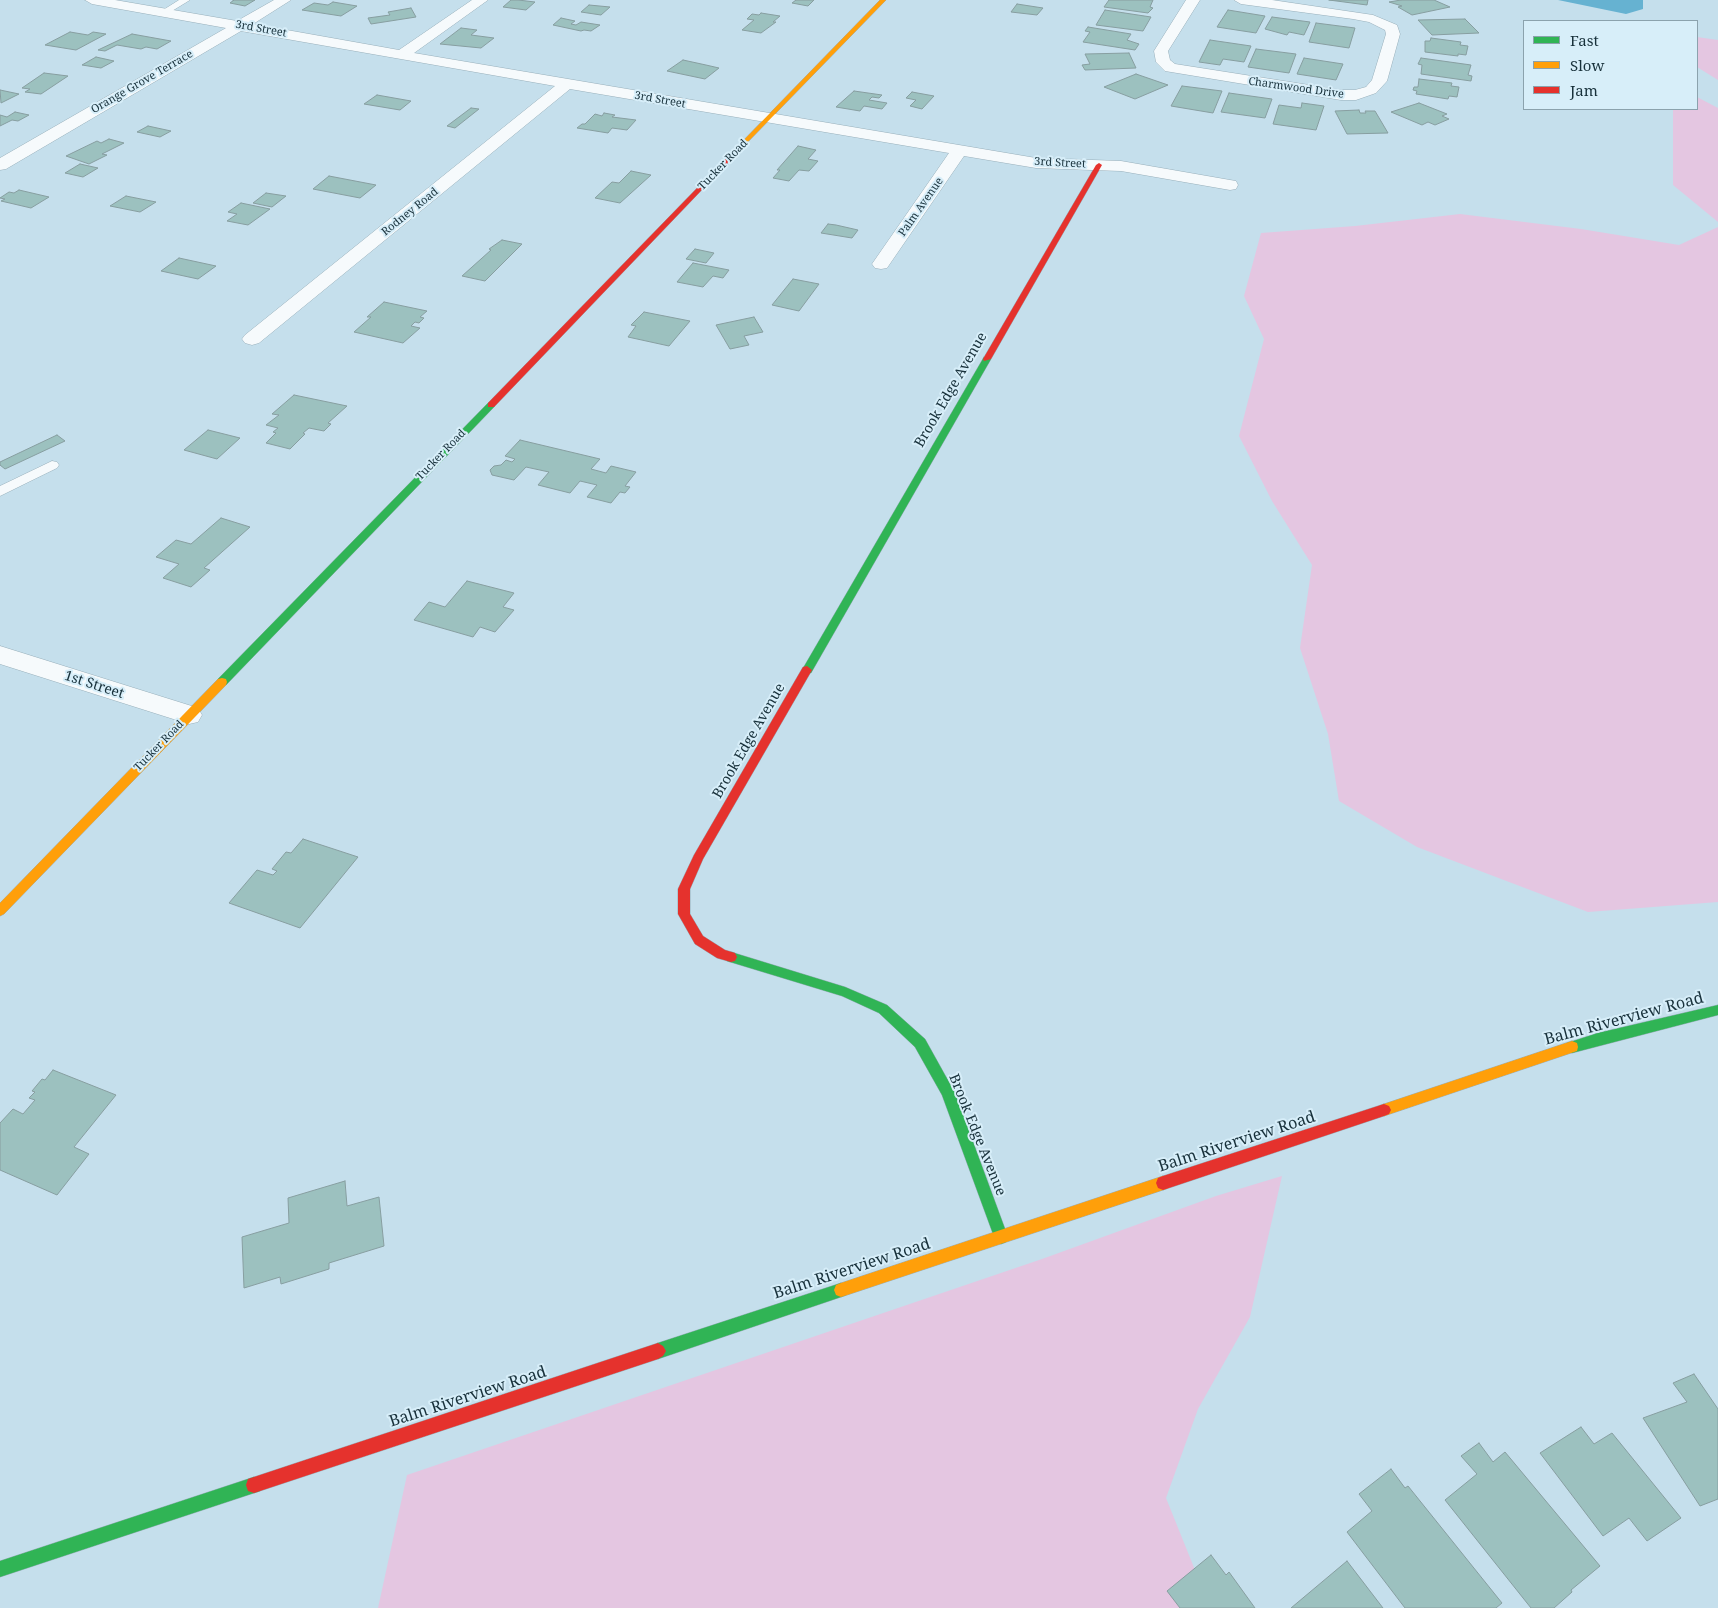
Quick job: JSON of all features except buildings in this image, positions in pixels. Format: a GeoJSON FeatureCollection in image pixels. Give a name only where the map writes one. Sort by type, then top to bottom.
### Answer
{"type":"FeatureCollection","features":[{"type":"Feature","properties":{"kind":"street","name":"3rd Street"},"geometry":{"type":"LineString","coordinates":[[92,0],[567,84],[1036,163],[1128,167],[1230,185]]}},
{"type":"Feature","properties":{"kind":"street","name":"Orange Grove Terrace"},"geometry":{"type":"LineString","coordinates":[[0,165],[284,0]]}},
{"type":"Feature","properties":{"kind":"street"},"geometry":{"type":"LineString","coordinates":[[401,54],[481,0]]}},
{"type":"Feature","properties":{"kind":"street","name":"Tucker Road"},"geometry":{"type":"LineString","coordinates":[[0,911],[883,0]]}},
{"type":"Feature","properties":{"kind":"street","name":"Charmwood Drive"},"geometry":{"type":"LineString","coordinates":[[1193,0],[1161,51],[1160,57],[1170,68],[1341,95],[1356,95],[1371,90],[1379,81],[1393,34],[1392,28],[1373,19],[1353,15],[1241,0]]}},
{"type":"Feature","properties":{"kind":"street","name":"Rodney Road"},"geometry":{"type":"LineString","coordinates":[[252,339],[567,84]]}},
{"type":"Feature","properties":{"kind":"street","name":"Palm Avenue"},"geometry":{"type":"LineString","coordinates":[[881,264],[960,150]]}},
{"type":"Feature","properties":{"kind":"street","name":"Brook Edge Avenue"},"geometry":{"type":"LineString","coordinates":[[1001,1237],[948,1093],[920,1044],[883,1009],[845,992],[721,954],[699,940],[684,914],[684,889],[698,858],[1099,165]]}},
{"type":"Feature","properties":{"kind":"street","name":"1st Street"},"geometry":{"type":"LineString","coordinates":[[0,655],[189,715]]}},
{"type":"Feature","properties":{"kind":"street","name":"Balm Riverview Road"},"geometry":{"type":"LineString","coordinates":[[0,1569],[1598,1039],[1718,1010]]}},
{"type":"Feature","properties":{"kind":"lane"},"geometry":{"type":"LineString","coordinates":[[164,12],[186,0]]}},
{"type":"Feature","properties":{"kind":"lane"},"geometry":{"type":"LineString","coordinates":[[0,492],[52,466]]}},
{"type":"Feature","properties":{"kind":"shaded area"},"geometry":{"type":"Polygon","coordinates":[[[1698,37],[1718,40],[1718,80],[1698,68],[1698,37]]]}},
{"type":"Feature","properties":{"kind":"shaded area"},"geometry":{"type":"Polygon","coordinates":[[[1698,98],[1718,108],[1718,222],[1673,185],[1673,110],[1698,110],[1698,98]]]}},
{"type":"Feature","properties":{"kind":"shaded area"},"geometry":{"type":"Polygon","coordinates":[[[1460,214],[1581,229],[1679,245],[1718,227],[1718,902],[1588,912],[1417,847],[1339,801],[1328,734],[1300,648],[1312,565],[1272,501],[1239,436],[1264,339],[1244,296],[1261,233],[1355,226],[1460,214]]]}},
{"type":"Feature","properties":{"kind":"shaded area"},"geometry":{"type":"Polygon","coordinates":[[[1282,1176],[1250,1317],[1198,1409],[1166,1498],[1195,1570],[1195,1608],[378,1608],[407,1475],[1042,1259],[1216,1196],[1282,1176]]]}},
{"type":"Feature","properties":{"kind":"water"},"geometry":{"type":"Polygon","coordinates":[[[1558,0],[1643,0],[1643,9],[1626,14],[1558,0]]]}},
{"type":"Feature","properties":{"kind":"traffic: fast"},"geometry":{"type":"LineString","coordinates":[[807,670],[987,359]]}},
{"type":"Feature","properties":{"kind":"traffic: fast"},"geometry":{"type":"LineString","coordinates":[[222,682],[491,405]]}},
{"type":"Feature","properties":{"kind":"traffic: fast"},"geometry":{"type":"LineString","coordinates":[[731,957],[845,992],[883,1009],[920,1043],[948,1093],[1001,1237]]}},
{"type":"Feature","properties":{"kind":"traffic: fast"},"geometry":{"type":"LineString","coordinates":[[1572,1047],[1718,1010]]}},
{"type":"Feature","properties":{"kind":"traffic: fast"},"geometry":{"type":"LineString","coordinates":[[658,1351],[841,1290]]}},
{"type":"Feature","properties":{"kind":"traffic: fast"},"geometry":{"type":"LineString","coordinates":[[0,1569],[254,1485]]}},
{"type":"Feature","properties":{"kind":"traffic: slow"},"geometry":{"type":"LineString","coordinates":[[738,149],[883,0]]}},
{"type":"Feature","properties":{"kind":"traffic: slow"},"geometry":{"type":"LineString","coordinates":[[0,911],[222,682]]}},
{"type":"Feature","properties":{"kind":"traffic: slow"},"geometry":{"type":"LineString","coordinates":[[1384,1110],[1572,1047]]}},
{"type":"Feature","properties":{"kind":"traffic: slow"},"geometry":{"type":"LineString","coordinates":[[841,1290],[1163,1183]]}},
{"type":"Feature","properties":{"kind":"traffic: jam"},"geometry":{"type":"LineString","coordinates":[[491,405],[738,149]]}},
{"type":"Feature","properties":{"kind":"traffic: jam"},"geometry":{"type":"LineString","coordinates":[[987,359],[1099,165]]}},
{"type":"Feature","properties":{"kind":"traffic: jam"},"geometry":{"type":"LineString","coordinates":[[731,957],[721,954],[699,940],[684,914],[684,889],[698,858],[807,670]]}},
{"type":"Feature","properties":{"kind":"traffic: jam"},"geometry":{"type":"LineString","coordinates":[[1163,1183],[1384,1110]]}},
{"type":"Feature","properties":{"kind":"traffic: jam"},"geometry":{"type":"LineString","coordinates":[[254,1485],[658,1351]]}}]}
